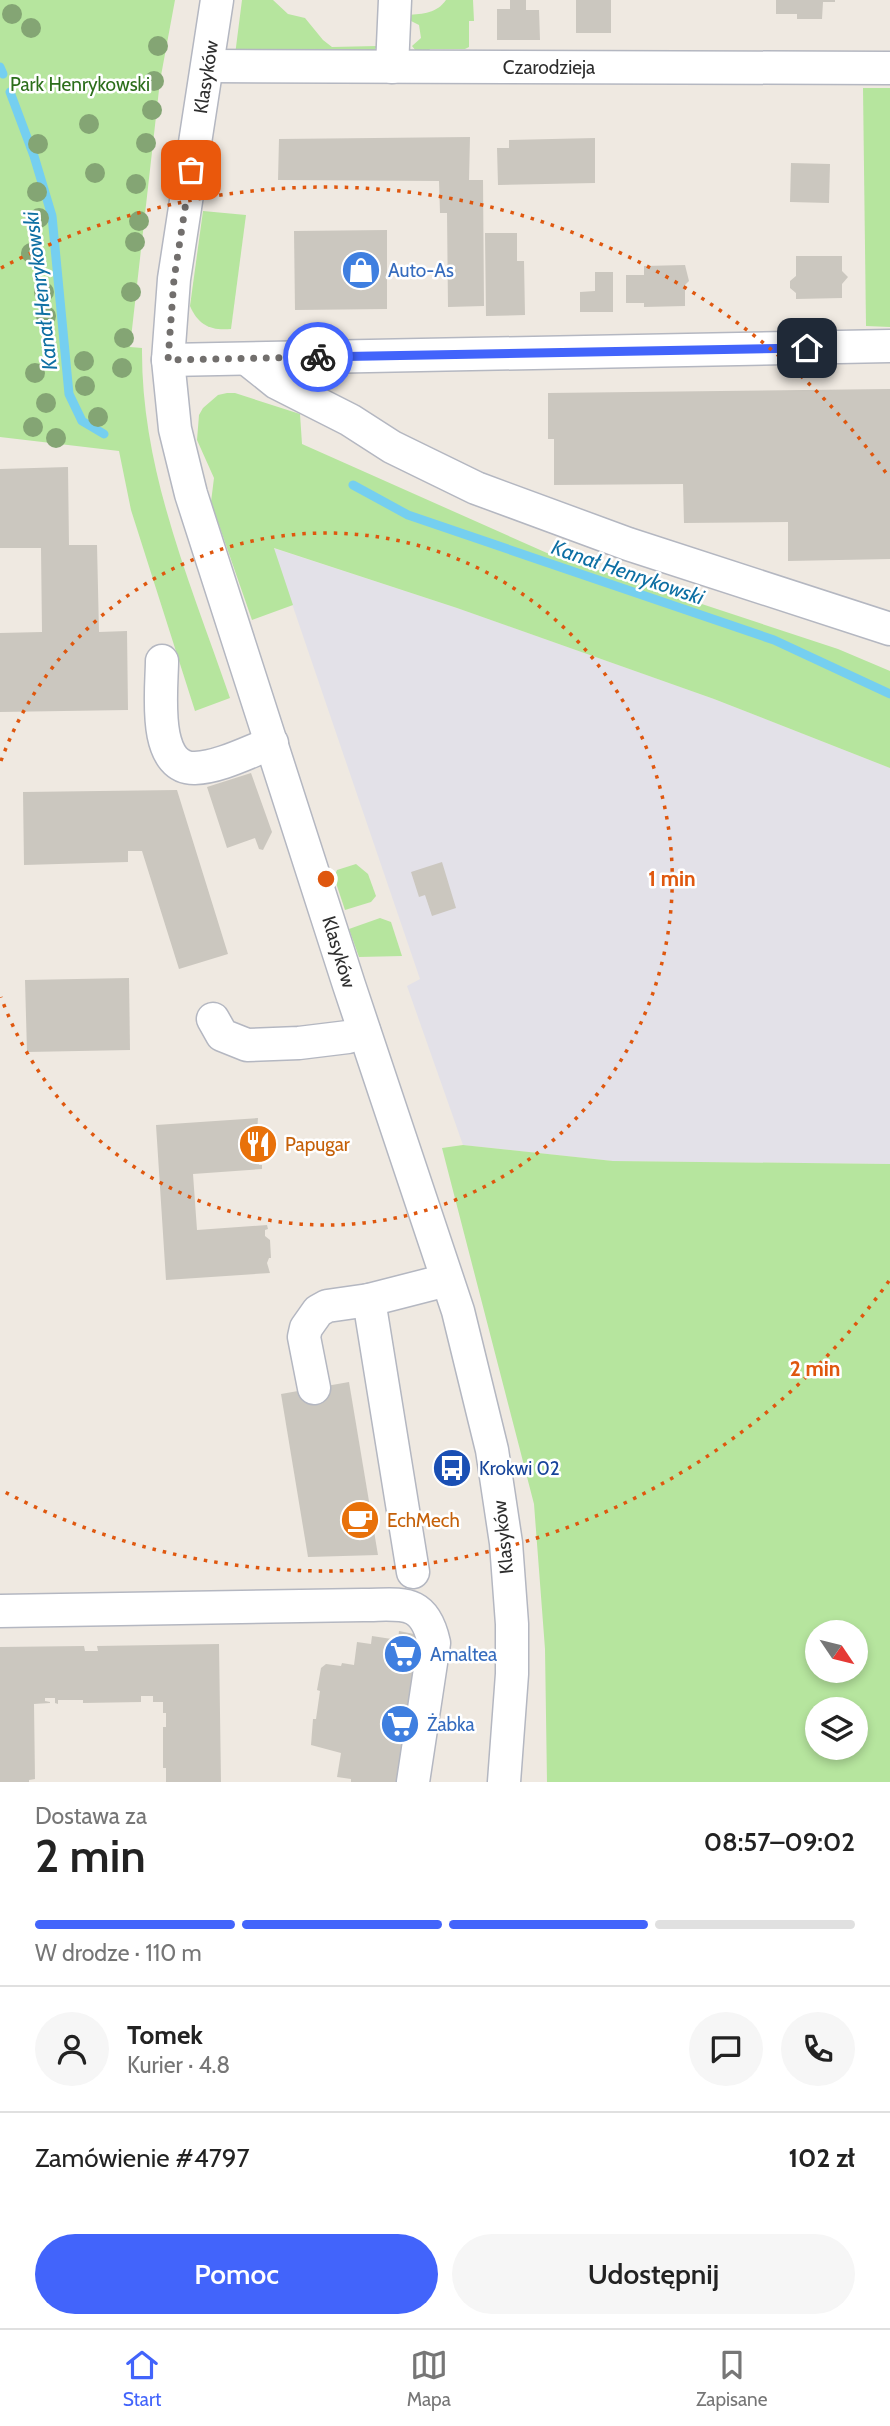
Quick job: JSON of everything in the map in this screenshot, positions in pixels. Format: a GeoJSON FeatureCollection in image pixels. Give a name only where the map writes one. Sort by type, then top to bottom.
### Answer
{"type":"FeatureCollection","features":[{"type":"Feature","properties":{"kind":"street","name":"Klasyków"},"geometry":{"type":"LineString","coordinates":[[217,0],[174,279],[168,360],[175,429],[191,494],[364,1031],[458,1311],[492,1450],[506,1543],[512,1624],[504,1782]]}},
{"type":"Feature","properties":{"kind":"street"},"geometry":{"type":"LineString","coordinates":[[388,1],[392,67]]}},
{"type":"Feature","properties":{"kind":"street","name":"Czarodzieja"},"geometry":{"type":"LineString","coordinates":[[208,66],[890,68]]}},
{"type":"Feature","properties":{"kind":"street"},"geometry":{"type":"LineString","coordinates":[[168,360],[890,346]]}},
{"type":"Feature","properties":{"kind":"street"},"geometry":{"type":"LineString","coordinates":[[247,359],[277,383],[351,420],[392,447],[476,488],[628,544],[890,629]]}},
{"type":"Feature","properties":{"kind":"street"},"geometry":{"type":"LineString","coordinates":[[162,661],[162,734],[167,752],[181,764],[194,768],[212,764],[272,743]]}},
{"type":"Feature","properties":{"kind":"street"},"geometry":{"type":"LineString","coordinates":[[213,1019],[222,1035],[247,1045],[299,1043],[348,1037],[364,1031]]}},
{"type":"Feature","properties":{"kind":"street"},"geometry":{"type":"LineString","coordinates":[[314,1388],[304,1338],[310,1319],[327,1306],[369,1300],[447,1280]]}},
{"type":"Feature","properties":{"kind":"street"},"geometry":{"type":"LineString","coordinates":[[369,1300],[413,1573]]}},
{"type":"Feature","properties":{"kind":"street"},"geometry":{"type":"LineString","coordinates":[[0,1611],[404,1605],[420,1611],[430,1625],[434,1643],[413,1782]]}},
{"type":"Feature","properties":{"kind":"shaded area"},"geometry":{"type":"Polygon","coordinates":[[[273,548],[457,608],[714,699],[890,768],[890,1164],[613,1161],[463,1145],[407,986],[420,979],[273,548]]]}},
{"type":"Feature","properties":{"kind":"green space","name":"Park Henrykowski"},"geometry":{"type":"Polygon","coordinates":[[[0,0],[175,0],[160,81],[130,347],[142,348],[144,394],[159,483],[185,570],[230,698],[195,711],[131,510],[119,451],[0,437],[0,0]]]}},
{"type":"Feature","properties":{"kind":"green space"},"geometry":{"type":"Polygon","coordinates":[[[242,0],[273,0],[288,14],[305,18],[332,47],[377,46],[374,51],[235,55],[242,0]]]}},
{"type":"Feature","properties":{"kind":"green space"},"geometry":{"type":"Polygon","coordinates":[[[446,0],[473,0],[474,21],[469,21],[469,47],[430,49],[427,54],[416,51],[412,46],[421,38],[419,25],[409,20],[408,15],[434,10],[446,0]]]}},
{"type":"Feature","properties":{"kind":"green space"},"geometry":{"type":"Polygon","coordinates":[[[863,88],[890,88],[890,327],[866,326],[863,88]]]}},
{"type":"Feature","properties":{"kind":"green space"},"geometry":{"type":"Polygon","coordinates":[[[203,211],[246,215],[231,329],[211,328],[197,318],[190,306],[203,211]]]}},
{"type":"Feature","properties":{"kind":"green space"},"geometry":{"type":"Polygon","coordinates":[[[235,393],[300,414],[302,444],[547,553],[838,649],[890,671],[890,768],[714,699],[457,608],[274,548],[293,605],[252,620],[211,502],[214,478],[197,440],[199,415],[203,408],[218,395],[235,393]]]}},
{"type":"Feature","properties":{"kind":"green space"},"geometry":{"type":"Polygon","coordinates":[[[356,864],[368,874],[376,896],[371,902],[345,910],[334,877],[337,870],[356,864]]]}},
{"type":"Feature","properties":{"kind":"green space"},"geometry":{"type":"Polygon","coordinates":[[[380,918],[391,922],[402,956],[359,957],[349,929],[380,918]]]}},
{"type":"Feature","properties":{"kind":"green space"},"geometry":{"type":"Polygon","coordinates":[[[463,1145],[613,1161],[890,1164],[890,1782],[547,1782],[545,1649],[534,1504],[442,1148],[463,1145]]]}},
{"type":"Feature","properties":{"kind":"building"},"geometry":{"type":"Polygon","coordinates":[[[510,0],[526,0],[526,10],[539,10],[540,40],[497,40],[497,9],[510,9],[510,0]]]}},
{"type":"Feature","properties":{"kind":"building"},"geometry":{"type":"Polygon","coordinates":[[[576,0],[611,0],[611,33],[576,33],[576,0]]]}},
{"type":"Feature","properties":{"kind":"building"},"geometry":{"type":"Polygon","coordinates":[[[776,0],[835,2],[823,2],[822,19],[797,19],[797,14],[776,14],[776,0]]]}},
{"type":"Feature","properties":{"kind":"building"},"geometry":{"type":"Polygon","coordinates":[[[470,137],[469,180],[483,180],[484,306],[448,307],[447,213],[440,213],[439,181],[278,180],[279,139],[470,137]]]}},
{"type":"Feature","properties":{"kind":"building"},"geometry":{"type":"Polygon","coordinates":[[[595,138],[595,183],[498,185],[497,148],[509,148],[509,140],[595,138]]]}},
{"type":"Feature","properties":{"kind":"building"},"geometry":{"type":"Polygon","coordinates":[[[791,163],[830,164],[829,203],[790,202],[791,163]]]}},
{"type":"Feature","properties":{"kind":"building"},"geometry":{"type":"Polygon","coordinates":[[[387,230],[387,309],[295,310],[294,231],[387,230]]]}},
{"type":"Feature","properties":{"kind":"building"},"geometry":{"type":"Polygon","coordinates":[[[485,233],[517,233],[517,261],[524,261],[525,315],[486,316],[485,233]]]}},
{"type":"Feature","properties":{"kind":"building"},"geometry":{"type":"Polygon","coordinates":[[[796,256],[842,256],[842,271],[848,277],[842,284],[842,298],[796,299],[796,293],[790,288],[790,281],[796,276],[796,256]]]}},
{"type":"Feature","properties":{"kind":"building"},"geometry":{"type":"Polygon","coordinates":[[[685,265],[689,281],[685,285],[685,306],[644,307],[644,303],[626,303],[626,275],[644,275],[644,266],[685,265]]]}},
{"type":"Feature","properties":{"kind":"building"},"geometry":{"type":"Polygon","coordinates":[[[595,272],[613,272],[613,312],[580,312],[580,292],[595,291],[595,272]]]}},
{"type":"Feature","properties":{"kind":"building"},"geometry":{"type":"Polygon","coordinates":[[[890,389],[890,559],[788,561],[788,522],[684,523],[683,484],[554,485],[554,439],[548,439],[548,393],[890,389]]]}},
{"type":"Feature","properties":{"kind":"building"},"geometry":{"type":"Polygon","coordinates":[[[68,467],[69,545],[97,545],[99,632],[127,631],[128,710],[0,712],[0,633],[42,632],[41,548],[0,548],[0,469],[68,467]]]}},
{"type":"Feature","properties":{"kind":"building"},"geometry":{"type":"Polygon","coordinates":[[[251,773],[272,832],[263,850],[259,849],[255,838],[227,848],[207,787],[251,773]]]}},
{"type":"Feature","properties":{"kind":"building"},"geometry":{"type":"Polygon","coordinates":[[[177,790],[228,954],[179,969],[142,851],[128,851],[128,862],[24,865],[23,792],[177,790]]]}},
{"type":"Feature","properties":{"kind":"building"},"geometry":{"type":"Polygon","coordinates":[[[442,862],[456,908],[432,916],[425,895],[419,897],[411,872],[442,862]]]}},
{"type":"Feature","properties":{"kind":"building"},"geometry":{"type":"Polygon","coordinates":[[[129,978],[130,1050],[27,1052],[25,980],[129,978]]]}},
{"type":"Feature","properties":{"kind":"building"},"geometry":{"type":"Polygon","coordinates":[[[258,1118],[257,1132],[262,1138],[263,1149],[260,1149],[258,1155],[262,1169],[193,1174],[197,1230],[267,1225],[265,1236],[270,1240],[271,1258],[267,1263],[270,1273],[166,1280],[156,1125],[258,1118]]]}},
{"type":"Feature","properties":{"kind":"building"},"geometry":{"type":"Polygon","coordinates":[[[349,1382],[378,1555],[308,1557],[281,1394],[349,1382]]]}},
{"type":"Feature","properties":{"kind":"building"},"geometry":{"type":"Polygon","coordinates":[[[399,1631],[419,1635],[400,1782],[351,1782],[351,1779],[337,1777],[341,1753],[311,1745],[321,1668],[326,1664],[354,1665],[357,1642],[371,1644],[372,1636],[398,1640],[399,1631]]]}},
{"type":"Feature","properties":{"kind":"building"},"geometry":{"type":"Polygon","coordinates":[[[219,1644],[221,1782],[166,1782],[166,1768],[163,1768],[163,1727],[166,1727],[166,1713],[163,1713],[163,1702],[153,1702],[153,1696],[141,1696],[141,1702],[83,1703],[83,1700],[58,1700],[58,1704],[55,1703],[55,1698],[45,1698],[45,1701],[50,1703],[34,1704],[35,1779],[29,1782],[0,1782],[0,1647],[84,1646],[85,1651],[98,1651],[97,1646],[219,1644]]]}},
{"type":"Feature","properties":{"kind":"waterway","name":"Kanał Henrykowski"},"geometry":{"type":"LineString","coordinates":[[0,67],[3,74]]}},
{"type":"Feature","properties":{"kind":"waterway","name":"Kanał Henrykowski"},"geometry":{"type":"LineString","coordinates":[[10,92],[34,156],[52,216],[69,394],[82,421],[104,434]]}},
{"type":"Feature","properties":{"kind":"waterway","name":"Kanał Henrykowski"},"geometry":{"type":"LineString","coordinates":[[353,485],[408,515],[774,640],[890,694]]}},
{"type":"Feature","properties":{"kind":"way so far"},"geometry":{"type":"LineString","coordinates":[[191,170],[174,279],[168,360],[318,357]]}},
{"type":"Feature","properties":{"kind":"place","name":"Auto-As"},"geometry":{"type":"Point","coordinates":[361,270]}},
{"type":"Feature","properties":{"kind":"place","name":"Papugar"},"geometry":{"type":"Point","coordinates":[258,1144]}},
{"type":"Feature","properties":{"kind":"place","name":"Krokwi 02"},"geometry":{"type":"Point","coordinates":[452,1468]}},
{"type":"Feature","properties":{"kind":"place","name":"EchMech"},"geometry":{"type":"Point","coordinates":[360,1520]}},
{"type":"Feature","properties":{"kind":"place","name":"Amaltea"},"geometry":{"type":"Point","coordinates":[403,1654]}},
{"type":"Feature","properties":{"kind":"place","name":"Żabka"},"geometry":{"type":"Point","coordinates":[400,1724]}},
{"type":"Feature","properties":{"kind":"route"},"geometry":{"type":"LineString","coordinates":[[318,357],[807,348]]}}]}
